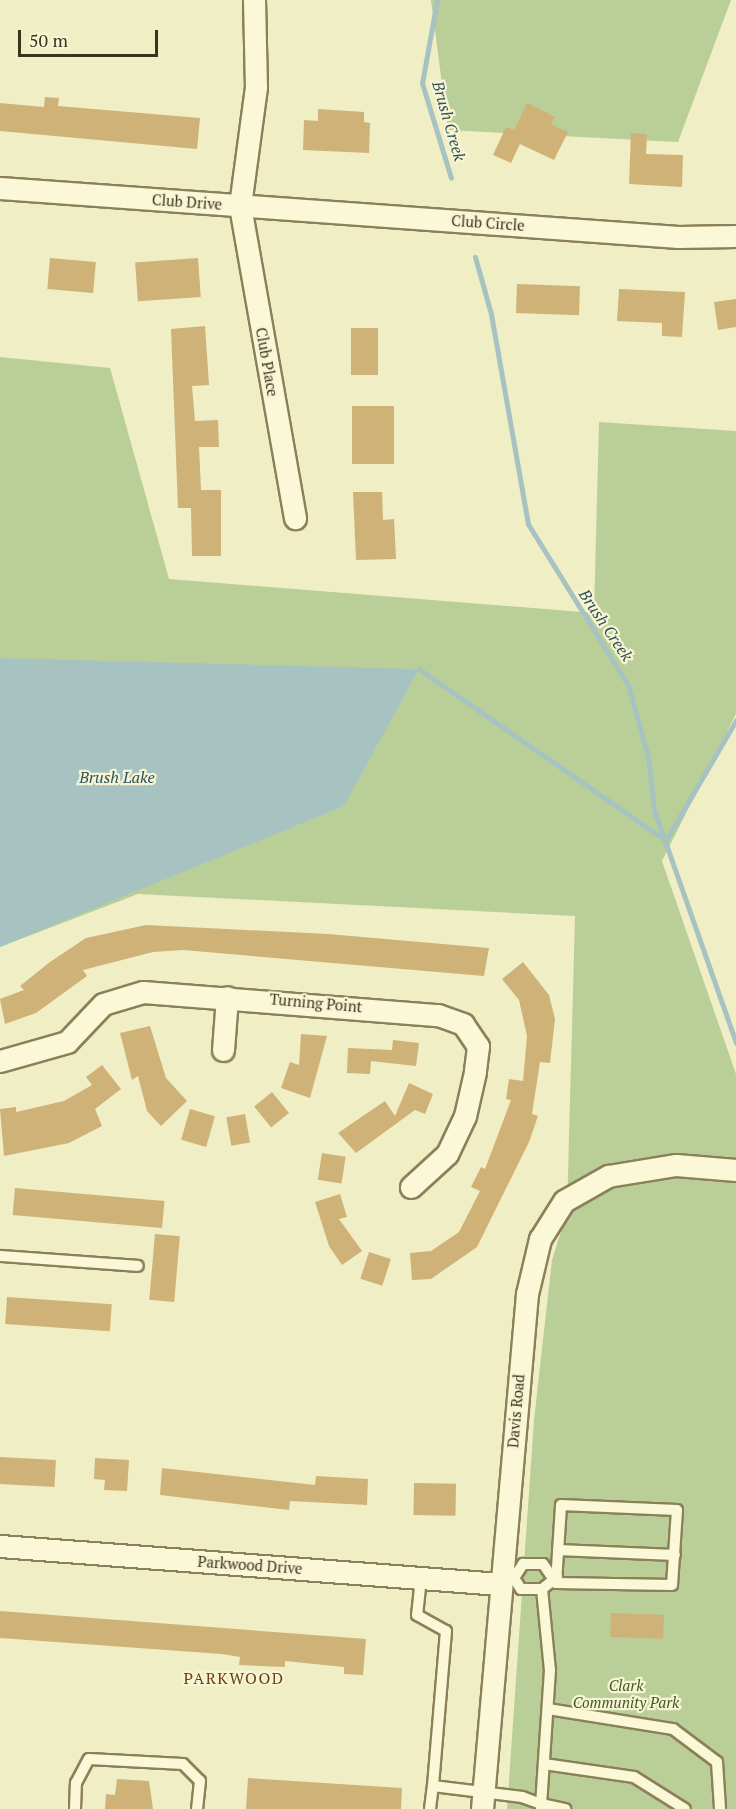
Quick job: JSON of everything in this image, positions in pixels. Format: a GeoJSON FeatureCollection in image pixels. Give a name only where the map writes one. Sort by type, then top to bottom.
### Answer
{"type":"FeatureCollection","features":[{"type":"Feature","properties":{"kind":"street","name":"Club Drive"},"geometry":{"type":"LineString","coordinates":[[0,188],[240,206],[256,87],[254,0]]}},
{"type":"Feature","properties":{"kind":"street","name":"Club Circle"},"geometry":{"type":"LineString","coordinates":[[240,206],[736,236]]}},
{"type":"Feature","properties":{"kind":"street","name":"Club Place"},"geometry":{"type":"LineString","coordinates":[[240,206],[295,519]]}},
{"type":"Feature","properties":{"kind":"street","name":"Turning Point"},"geometry":{"type":"LineString","coordinates":[[0,1061],[67,1042],[103,1004],[119,997],[173,991],[438,1015],[463,1024],[478,1046],[465,1116],[447,1154],[411,1187]]}},
{"type":"Feature","properties":{"kind":"street"},"geometry":{"type":"LineString","coordinates":[[223,1050],[227,997]]}},
{"type":"Feature","properties":{"kind":"street","name":"Davis Road"},"geometry":{"type":"LineString","coordinates":[[483,1801],[507,1581],[527,1294],[540,1239],[564,1201],[608,1176],[676,1165],[736,1170]]}},
{"type":"Feature","properties":{"kind":"street","name":"Parkwood Drive"},"geometry":{"type":"LineString","coordinates":[[0,1546],[422,1578],[507,1581]]}},
{"type":"Feature","properties":{"kind":"lane"},"geometry":{"type":"LineString","coordinates":[[0,1256],[138,1266]]}},
{"type":"Feature","properties":{"kind":"lane"},"geometry":{"type":"LineString","coordinates":[[555,1579],[543,1564],[523,1564],[507,1581],[521,1588],[542,1589],[555,1579],[672,1585],[676,1510],[561,1505],[555,1579]]}},
{"type":"Feature","properties":{"kind":"lane"},"geometry":{"type":"LineString","coordinates":[[558,1550],[675,1555]]}},
{"type":"Feature","properties":{"kind":"lane"},"geometry":{"type":"LineString","coordinates":[[422,1578],[417,1615],[446,1631],[430,1809]]}},
{"type":"Feature","properties":{"kind":"lane"},"geometry":{"type":"LineString","coordinates":[[541,1807],[550,1670],[542,1589]]}},
{"type":"Feature","properties":{"kind":"lane"},"geometry":{"type":"LineString","coordinates":[[548,1709],[673,1729],[717,1762],[720,1809]]}},
{"type":"Feature","properties":{"kind":"lane"},"geometry":{"type":"LineString","coordinates":[[75,1809],[76,1783],[89,1759],[183,1764],[200,1781],[197,1809]]}},
{"type":"Feature","properties":{"kind":"lane"},"geometry":{"type":"LineString","coordinates":[[544,1764],[634,1778],[686,1809]]}},
{"type":"Feature","properties":{"kind":"lane"},"geometry":{"type":"LineString","coordinates":[[433,1786],[483,1801],[565,1809]]}},
{"type":"Feature","properties":{"kind":"green space"},"geometry":{"type":"Polygon","coordinates":[[[431,0],[731,0],[678,142],[448,130],[431,0]]]}},
{"type":"Feature","properties":{"kind":"green space","name":"Clark Community Park"},"geometry":{"type":"Polygon","coordinates":[[[0,357],[110,368],[169,579],[594,613],[599,422],[736,431],[736,714],[662,861],[736,1074],[736,1162],[668,1158],[616,1186],[676,1165],[736,1170],[736,1809],[507,1809],[534,1420],[552,1260],[567,1212],[575,916],[138,894],[0,947],[0,357]]]}},
{"type":"Feature","properties":{"kind":"water","name":"Brush Lake"},"geometry":{"type":"Polygon","coordinates":[[[0,658],[419,669],[344,806],[0,947],[0,658]]]}},
{"type":"Feature","properties":{"kind":"building"},"geometry":{"type":"Polygon","coordinates":[[[45,97],[59,98],[58,106],[200,118],[197,149],[0,131],[0,103],[44,107],[45,97]]]}},
{"type":"Feature","properties":{"kind":"building"},"geometry":{"type":"Polygon","coordinates":[[[527,103],[555,117],[551,124],[568,132],[554,160],[520,144],[511,163],[493,155],[506,127],[514,130],[527,103]]]}},
{"type":"Feature","properties":{"kind":"building"},"geometry":{"type":"Polygon","coordinates":[[[318,109],[364,112],[364,122],[370,123],[369,153],[303,150],[304,120],[318,121],[318,109]]]}},
{"type":"Feature","properties":{"kind":"building"},"geometry":{"type":"Polygon","coordinates":[[[631,133],[647,134],[646,154],[683,155],[682,187],[629,184],[631,133]]]}},
{"type":"Feature","properties":{"kind":"building"},"geometry":{"type":"Polygon","coordinates":[[[50,258],[96,262],[93,293],[47,289],[50,258]]]}},
{"type":"Feature","properties":{"kind":"building"},"geometry":{"type":"Polygon","coordinates":[[[198,258],[201,297],[138,301],[135,262],[198,258]]]}},
{"type":"Feature","properties":{"kind":"building"},"geometry":{"type":"Polygon","coordinates":[[[517,284],[580,286],[579,315],[516,313],[517,284]]]}},
{"type":"Feature","properties":{"kind":"building"},"geometry":{"type":"Polygon","coordinates":[[[619,289],[685,292],[682,337],[662,336],[662,323],[617,321],[619,289]]]}},
{"type":"Feature","properties":{"kind":"building"},"geometry":{"type":"Polygon","coordinates":[[[736,299],[736,327],[718,330],[714,302],[736,299]]]}},
{"type":"Feature","properties":{"kind":"building"},"geometry":{"type":"Polygon","coordinates":[[[205,326],[209,385],[192,386],[195,421],[218,420],[219,447],[199,447],[201,490],[221,490],[221,556],[192,556],[191,508],[178,508],[171,329],[205,326]]]}},
{"type":"Feature","properties":{"kind":"building"},"geometry":{"type":"Polygon","coordinates":[[[351,328],[378,328],[378,375],[351,375],[351,328]]]}},
{"type":"Feature","properties":{"kind":"building"},"geometry":{"type":"Polygon","coordinates":[[[352,406],[394,406],[394,464],[352,464],[352,406]]]}},
{"type":"Feature","properties":{"kind":"building"},"geometry":{"type":"Polygon","coordinates":[[[353,492],[382,492],[383,520],[394,519],[396,559],[356,560],[353,492]]]}},
{"type":"Feature","properties":{"kind":"building"},"geometry":{"type":"Polygon","coordinates":[[[146,925],[328,934],[489,948],[484,976],[183,950],[153,952],[83,970],[87,976],[36,1013],[5,1024],[0,999],[24,990],[20,986],[50,962],[86,938],[146,925]]]}},
{"type":"Feature","properties":{"kind":"building"},"geometry":{"type":"Polygon","coordinates":[[[523,962],[549,995],[555,1019],[550,1063],[540,1062],[532,1114],[538,1116],[529,1142],[477,1247],[431,1279],[412,1280],[410,1253],[431,1251],[459,1232],[480,1191],[471,1187],[481,1167],[485,1169],[511,1100],[506,1099],[509,1079],[523,1081],[527,1036],[519,1000],[502,979],[523,962]]]}},
{"type":"Feature","properties":{"kind":"building"},"geometry":{"type":"Polygon","coordinates":[[[150,1026],[166,1078],[187,1101],[161,1126],[147,1111],[138,1076],[132,1080],[120,1033],[150,1026]]]}},
{"type":"Feature","properties":{"kind":"building"},"geometry":{"type":"Polygon","coordinates":[[[301,1034],[327,1036],[310,1098],[281,1088],[290,1062],[299,1065],[301,1034]]]}},
{"type":"Feature","properties":{"kind":"building"},"geometry":{"type":"Polygon","coordinates":[[[393,1040],[419,1043],[416,1066],[371,1061],[370,1074],[347,1073],[348,1048],[392,1050],[393,1040]]]}},
{"type":"Feature","properties":{"kind":"building"},"geometry":{"type":"Polygon","coordinates":[[[102,1065],[121,1089],[95,1109],[102,1126],[69,1143],[4,1156],[0,1109],[16,1107],[16,1112],[64,1101],[92,1085],[86,1077],[102,1065]]]}},
{"type":"Feature","properties":{"kind":"building"},"geometry":{"type":"Polygon","coordinates":[[[409,1083],[433,1094],[425,1114],[415,1110],[356,1153],[338,1133],[385,1101],[395,1116],[409,1083]]]}},
{"type":"Feature","properties":{"kind":"building"},"geometry":{"type":"Polygon","coordinates":[[[272,1092],[289,1113],[271,1127],[254,1106],[272,1092]]]}},
{"type":"Feature","properties":{"kind":"building"},"geometry":{"type":"Polygon","coordinates":[[[190,1109],[215,1116],[206,1147],[181,1140],[190,1109]]]}},
{"type":"Feature","properties":{"kind":"building"},"geometry":{"type":"Polygon","coordinates":[[[245,1114],[250,1143],[231,1146],[226,1117],[245,1114]]]}},
{"type":"Feature","properties":{"kind":"building"},"geometry":{"type":"Polygon","coordinates":[[[322,1153],[346,1157],[341,1183],[318,1180],[322,1153]]]}},
{"type":"Feature","properties":{"kind":"building"},"geometry":{"type":"Polygon","coordinates":[[[15,1188],[164,1201],[162,1228],[13,1215],[15,1188]]]}},
{"type":"Feature","properties":{"kind":"building"},"geometry":{"type":"Polygon","coordinates":[[[340,1194],[347,1217],[339,1219],[362,1251],[342,1265],[329,1246],[315,1202],[340,1194]]]}},
{"type":"Feature","properties":{"kind":"building"},"geometry":{"type":"Polygon","coordinates":[[[155,1234],[180,1236],[174,1302],[149,1300],[155,1234]]]}},
{"type":"Feature","properties":{"kind":"building"},"geometry":{"type":"Polygon","coordinates":[[[369,1252],[391,1259],[382,1286],[360,1279],[369,1252]]]}},
{"type":"Feature","properties":{"kind":"building"},"geometry":{"type":"Polygon","coordinates":[[[7,1297],[112,1304],[110,1331],[5,1324],[7,1297]]]}},
{"type":"Feature","properties":{"kind":"building"},"geometry":{"type":"Polygon","coordinates":[[[0,1457],[56,1460],[55,1487],[0,1484],[0,1457]]]}},
{"type":"Feature","properties":{"kind":"building"},"geometry":{"type":"Polygon","coordinates":[[[95,1458],[129,1460],[127,1491],[104,1490],[105,1480],[94,1479],[95,1458]]]}},
{"type":"Feature","properties":{"kind":"building"},"geometry":{"type":"Polygon","coordinates":[[[162,1468],[315,1485],[316,1476],[368,1479],[367,1505],[290,1501],[289,1510],[160,1495],[162,1468]]]}},
{"type":"Feature","properties":{"kind":"building"},"geometry":{"type":"Polygon","coordinates":[[[414,1483],[456,1484],[455,1516],[413,1515],[414,1483]]]}},
{"type":"Feature","properties":{"kind":"building"},"geometry":{"type":"Polygon","coordinates":[[[0,1611],[366,1639],[363,1675],[344,1674],[344,1667],[285,1661],[285,1667],[239,1665],[240,1657],[222,1654],[0,1638],[0,1611]]]}},
{"type":"Feature","properties":{"kind":"building"},"geometry":{"type":"Polygon","coordinates":[[[611,1613],[664,1615],[663,1639],[610,1637],[611,1613]]]}},
{"type":"Feature","properties":{"kind":"building"},"geometry":{"type":"Polygon","coordinates":[[[248,1778],[402,1788],[401,1809],[246,1809],[248,1778]]]}},
{"type":"Feature","properties":{"kind":"building"},"geometry":{"type":"Polygon","coordinates":[[[117,1779],[149,1781],[153,1809],[105,1809],[106,1794],[115,1795],[117,1779]]]}},
{"type":"Feature","properties":{"kind":"waterway","name":"Brush Creek"},"geometry":{"type":"LineString","coordinates":[[437,0],[422,83],[451,178]]}},
{"type":"Feature","properties":{"kind":"waterway","name":"Brush Creek"},"geometry":{"type":"LineString","coordinates":[[475,257],[491,314],[528,524],[628,685],[648,757],[654,810],[736,1043]]}},
{"type":"Feature","properties":{"kind":"waterway"},"geometry":{"type":"LineString","coordinates":[[419,669],[664,839]]}},
{"type":"Feature","properties":{"kind":"waterway"},"geometry":{"type":"LineString","coordinates":[[666,840],[736,720]]}},
{"type":"Feature","properties":{"kind":"district","name":"PARKWOOD"},"geometry":{"type":"Point","coordinates":[234,1678]}}]}
